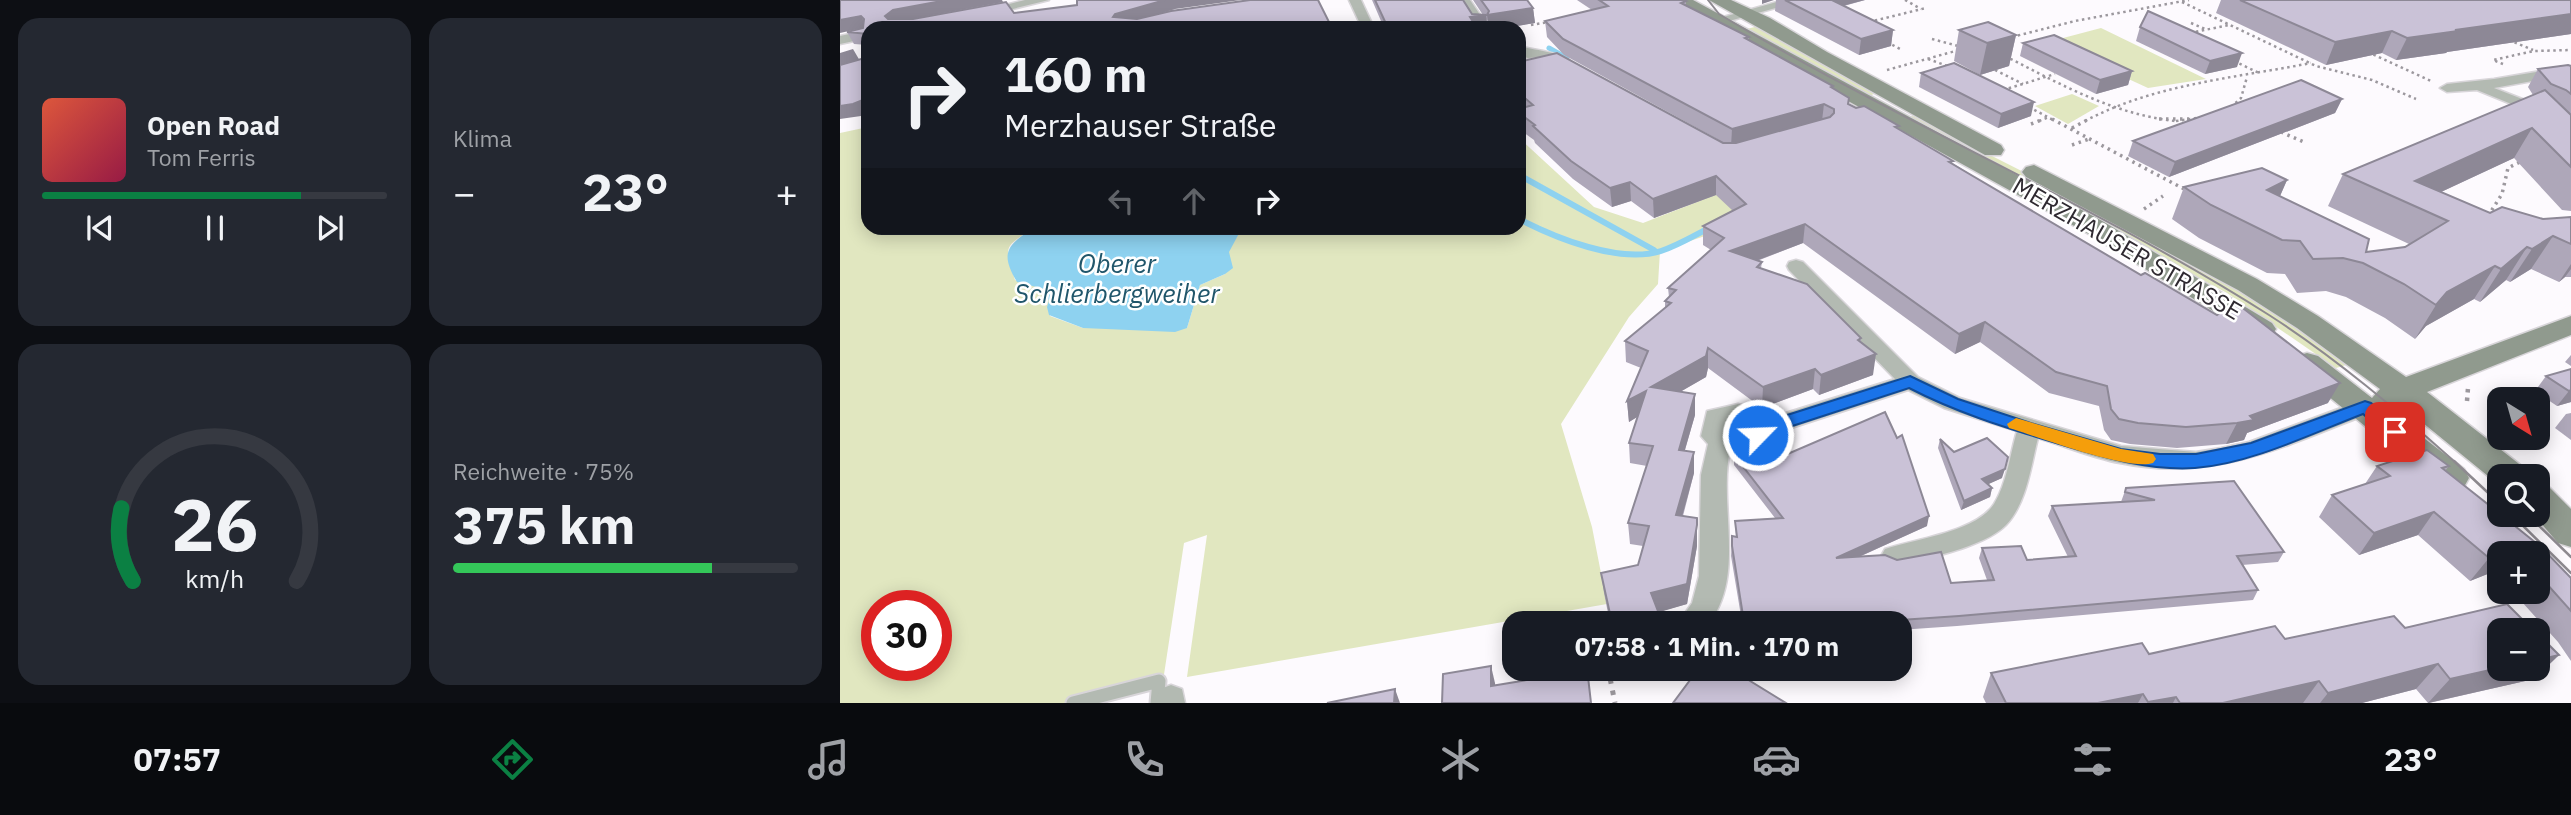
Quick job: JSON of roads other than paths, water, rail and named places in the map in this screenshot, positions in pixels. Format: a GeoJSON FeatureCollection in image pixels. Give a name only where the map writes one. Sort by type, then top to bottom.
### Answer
{"type":"FeatureCollection","features":[{"type":"Feature","properties":{"kind":"main road","name":"MERZHAUSER STRASSE"},"geometry":{"type":"LineString","coordinates":[[1681,0],[1715,21],[1879,99],[1933,116],[2253,288],[2336,341],[2475,499]]}},
{"type":"Feature","properties":{"kind":"main road","name":"MERZHAUSER STRASSE"},"geometry":{"type":"LineString","coordinates":[[1717,0],[1746,13],[1997,173],[2194,286],[2284,345],[2323,375],[2387,398],[2492,464]]}},
{"type":"Feature","properties":{"kind":"main road"},"geometry":{"type":"LineString","coordinates":[[2387,398],[2431,378],[2571,326]]}},
{"type":"Feature","properties":{"kind":"main road"},"geometry":{"type":"LineString","coordinates":[[2550,511],[2571,533]]}},
{"type":"Feature","properties":{"kind":"street"},"geometry":{"type":"LineString","coordinates":[[970,14],[1043,0]]}},
{"type":"Feature","properties":{"kind":"street"},"geometry":{"type":"LineString","coordinates":[[1355,0],[1365,21]]}},
{"type":"Feature","properties":{"kind":"street"},"geometry":{"type":"LineString","coordinates":[[1464,0],[1478,21]]}},
{"type":"Feature","properties":{"kind":"street"},"geometry":{"type":"LineString","coordinates":[[1715,21],[1798,0]]}},
{"type":"Feature","properties":{"kind":"street"},"geometry":{"type":"LineString","coordinates":[[840,40],[861,36]]}},
{"type":"Feature","properties":{"kind":"street"},"geometry":{"type":"LineString","coordinates":[[1526,53],[1544,53],[1584,75]]}},
{"type":"Feature","properties":{"kind":"street"},"geometry":{"type":"LineString","coordinates":[[2483,88],[2511,73],[2571,70]]}},
{"type":"Feature","properties":{"kind":"street"},"geometry":{"type":"LineString","coordinates":[[2447,88],[2483,88],[2548,114],[2571,132]]}},
{"type":"Feature","properties":{"kind":"street"},"geometry":{"type":"LineString","coordinates":[[1796,266],[1910,382],[1952,403],[2029,429],[2121,455],[2196,461],[2254,449],[2387,398]]}},
{"type":"Feature","properties":{"kind":"street"},"geometry":{"type":"LineString","coordinates":[[1701,611],[1710,598],[1713,571],[1713,475],[1720,442],[1741,442],[1774,425],[1910,382]]}},
{"type":"Feature","properties":{"kind":"street"},"geometry":{"type":"LineString","coordinates":[[1894,556],[1957,539],[1996,519],[2008,499],[2029,429]]}},
{"type":"Feature","properties":{"kind":"lane"},"geometry":{"type":"LineString","coordinates":[[1073,703],[1159,681],[1164,702]]}},
{"type":"Feature","properties":{"kind":"water","name":"Oberer Schlierbergweiher"},"geometry":{"type":"Polygon","coordinates":[[[1023,235],[1238,235],[1229,252],[1233,268],[1200,285],[1187,328],[1175,332],[1083,328],[1049,315],[1049,301],[1044,289],[1017,282],[1011,272],[1008,263],[1009,250],[1023,235]]]}},
{"type":"Feature","properties":{"kind":"waterway"},"geometry":{"type":"LineString","coordinates":[[1549,48],[1567,58]]}},
{"type":"Feature","properties":{"kind":"waterway"},"geometry":{"type":"LineString","coordinates":[[1526,179],[1654,250]]}},
{"type":"Feature","properties":{"kind":"waterway"},"geometry":{"type":"LineString","coordinates":[[1526,222],[1569,241],[1607,252],[1626,254],[1661,251],[1711,227]]}},
{"type":"Feature","properties":{"kind":"tram line"},"geometry":{"type":"LineString","coordinates":[[1708,0],[1719,14],[1787,53],[2134,236],[2269,315],[2366,385],[2456,463]]}},
{"type":"Feature","properties":{"kind":"tram line"},"geometry":{"type":"LineString","coordinates":[[2454,461],[2487,492]]}},
{"type":"Feature","properties":{"kind":"tram line"},"geometry":{"type":"LineString","coordinates":[[2524,527],[2571,573]]}},
{"type":"Feature","properties":{"kind":"tram line"},"geometry":{"type":"LineString","coordinates":[[2540,527],[2571,557]]}}]}
